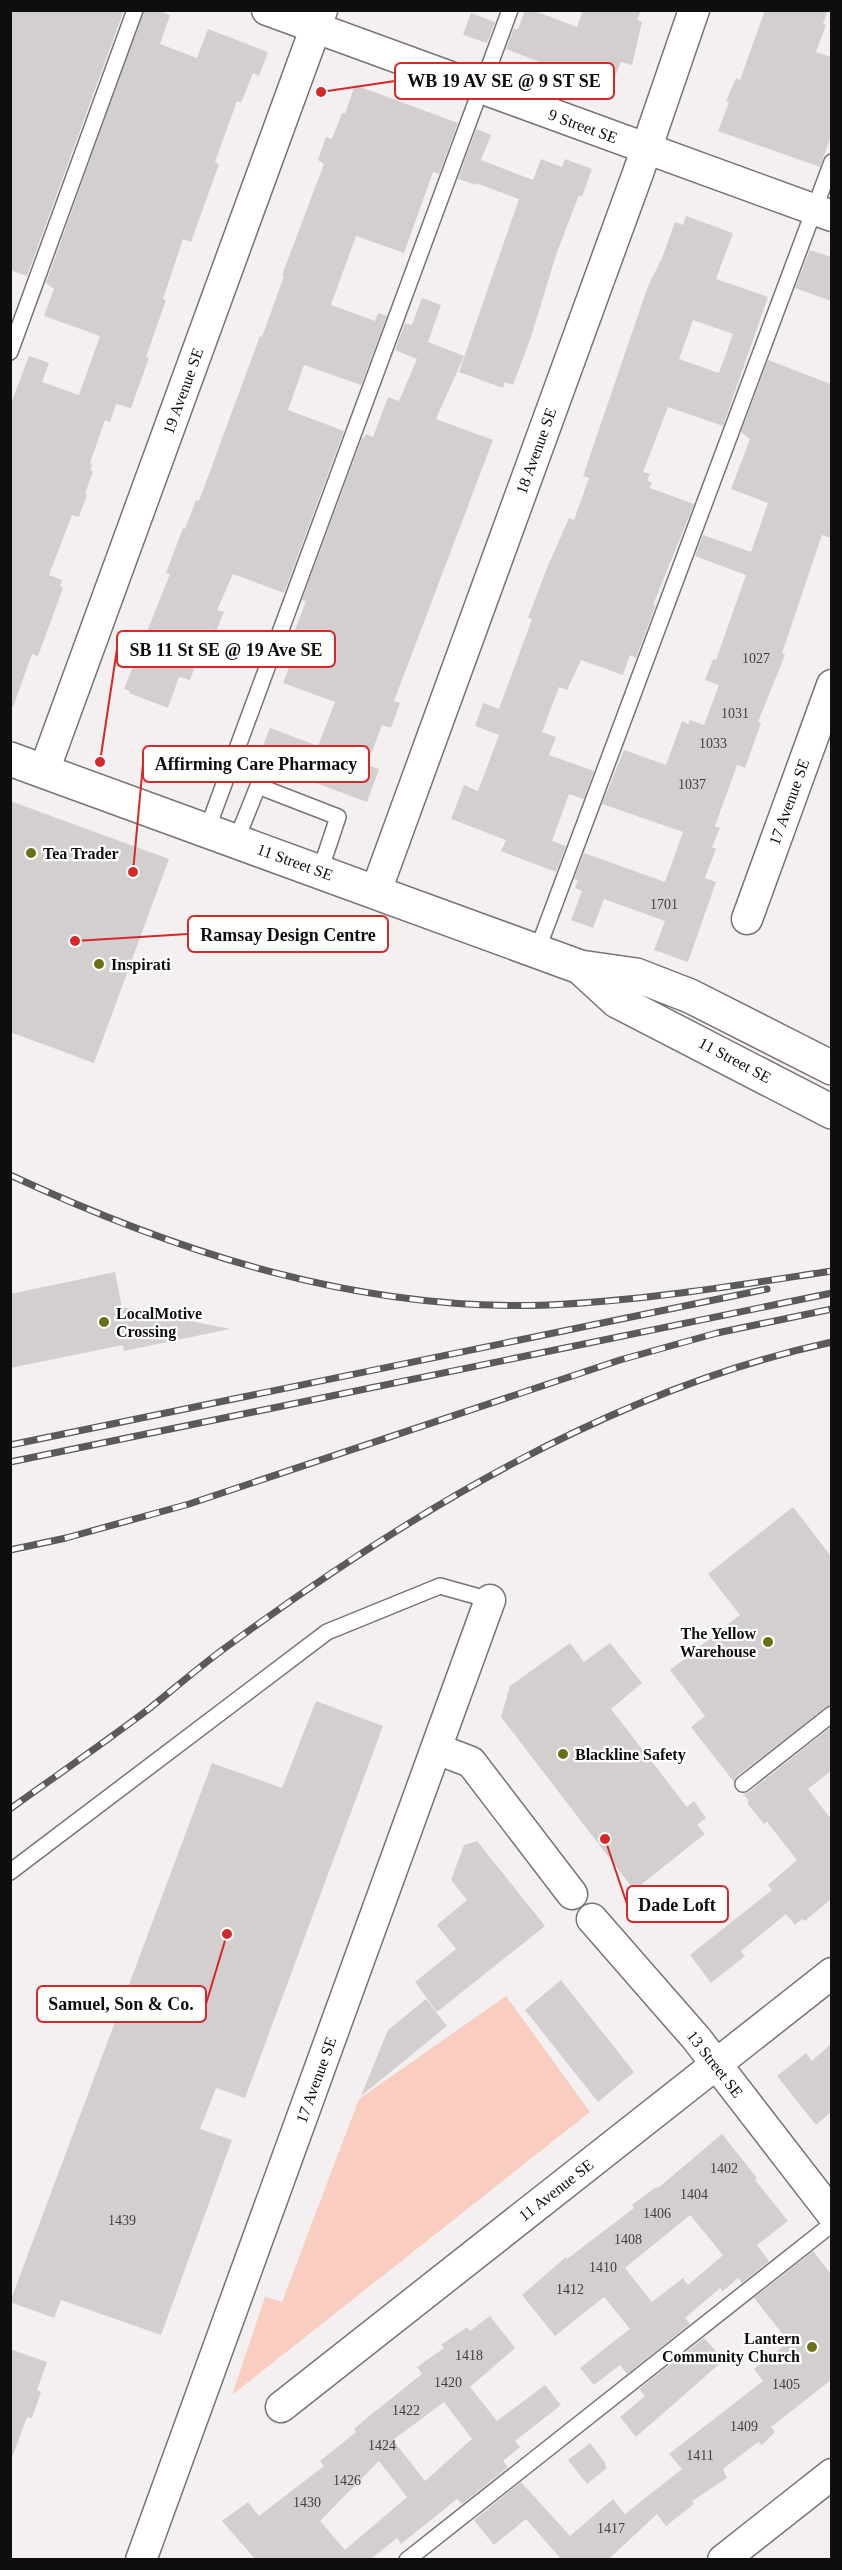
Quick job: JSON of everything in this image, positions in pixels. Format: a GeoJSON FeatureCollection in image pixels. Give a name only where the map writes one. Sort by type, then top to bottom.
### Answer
{"type":"FeatureCollection","features":[{"type":"Feature","properties":{"kind":"street","name":"9 Street SE"},"geometry":{"type":"LineString","coordinates":[[267,10],[318,19],[481,88],[822,213]]}},
{"type":"Feature","properties":{"kind":"street","name":"18 Avenue SE"},"geometry":{"type":"LineString","coordinates":[[375,891],[646,148],[694,10]]}},
{"type":"Feature","properties":{"kind":"street","name":"19 Avenue SE"},"geometry":{"type":"LineString","coordinates":[[44,771],[318,19]]}},
{"type":"Feature","properties":{"kind":"street","name":"17 Avenue SE"},"geometry":{"type":"LineString","coordinates":[[747,919],[831,690]]}},
{"type":"Feature","properties":{"kind":"street","name":"11 Street SE"},"geometry":{"type":"LineString","coordinates":[[10,759],[580,967],[636,975],[690,996],[831,1068]]}},
{"type":"Feature","properties":{"kind":"street","name":"11 Street SE"},"geometry":{"type":"LineString","coordinates":[[580,967],[617,1000],[831,1112]]}},
{"type":"Feature","properties":{"kind":"street","name":"17 Avenue SE"},"geometry":{"type":"LineString","coordinates":[[141,2559],[490,1600]]}},
{"type":"Feature","properties":{"kind":"street"},"geometry":{"type":"LineString","coordinates":[[437,1749],[471,1762],[572,1894]]}},
{"type":"Feature","properties":{"kind":"street","name":"13 Street SE"},"geometry":{"type":"LineString","coordinates":[[592,1919],[717,2064],[831,2214]]}},
{"type":"Feature","properties":{"kind":"street","name":"11 Avenue SE"},"geometry":{"type":"LineString","coordinates":[[281,2407],[831,1973]]}},
{"type":"Feature","properties":{"kind":"street"},"geometry":{"type":"LineString","coordinates":[[723,2559],[831,2474]]}},
{"type":"Feature","properties":{"kind":"lane"},"geometry":{"type":"LineString","coordinates":[[10,352],[135,10]]}},
{"type":"Feature","properties":{"kind":"lane"},"geometry":{"type":"LineString","coordinates":[[221,835],[510,10]]}},
{"type":"Feature","properties":{"kind":"lane"},"geometry":{"type":"LineString","coordinates":[[537,951],[822,213],[831,162]]}},
{"type":"Feature","properties":{"kind":"lane"},"geometry":{"type":"LineString","coordinates":[[221,835],[258,786],[338,817],[320,871]]}},
{"type":"Feature","properties":{"kind":"lane"},"geometry":{"type":"LineString","coordinates":[[10,1872],[327,1632],[440,1587],[490,1600]]}},
{"type":"Feature","properties":{"kind":"lane"},"geometry":{"type":"LineString","coordinates":[[743,1784],[831,1714]]}},
{"type":"Feature","properties":{"kind":"lane"},"geometry":{"type":"LineString","coordinates":[[408,2559],[831,2224]]}},
{"type":"Feature","properties":{"kind":"shaded area"},"geometry":{"type":"Polygon","coordinates":[[[506,1996],[590,2112],[232,2395],[265,2297],[282,2302],[359,2099],[506,1996]]]}},
{"type":"Feature","properties":{"kind":"building"},"geometry":{"type":"Polygon","coordinates":[[[10,10],[124,10],[27,276],[10,270],[10,10]]]}},
{"type":"Feature","properties":{"kind":"building"},"geometry":{"type":"Polygon","coordinates":[[[144,10],[158,10],[170,15],[160,44],[197,58],[208,29],[268,52],[259,76],[253,73],[241,103],[237,101],[215,162],[219,164],[191,242],[183,239],[163,299],[166,300],[146,357],[149,358],[131,408],[116,404],[110,422],[105,420],[90,463],[92,464],[90,470],[93,471],[85,494],[87,495],[79,517],[72,515],[49,575],[62,580],[60,586],[63,588],[38,656],[32,654],[13,707],[10,707],[10,406],[29,356],[49,363],[42,382],[79,395],[100,336],[44,316],[54,289],[46,283],[144,10]]]}},
{"type":"Feature","properties":{"kind":"building"},"geometry":{"type":"Polygon","coordinates":[[[525,10],[532,10],[577,27],[583,10],[641,10],[637,20],[642,22],[632,65],[621,62],[612,84],[605,82],[603,86],[506,49],[514,28],[517,30],[519,27],[525,10]]]}},
{"type":"Feature","properties":{"kind":"building"},"geometry":{"type":"Polygon","coordinates":[[[765,10],[828,10],[823,24],[826,25],[816,52],[831,57],[831,136],[820,167],[718,131],[729,102],[726,101],[736,78],[740,80],[765,10]]]}},
{"type":"Feature","properties":{"kind":"building"},"geometry":{"type":"Polygon","coordinates":[[[471,13],[495,22],[487,43],[463,35],[471,13]]]}},
{"type":"Feature","properties":{"kind":"building"},"geometry":{"type":"Polygon","coordinates":[[[355,85],[458,123],[439,174],[433,172],[404,253],[356,236],[331,305],[375,321],[378,313],[387,316],[361,385],[304,365],[288,410],[344,431],[284,593],[233,574],[217,610],[224,612],[216,632],[209,629],[190,680],[179,677],[168,708],[124,689],[170,574],[166,573],[183,528],[185,529],[196,500],[199,501],[260,336],[262,337],[284,276],[282,275],[324,164],[318,160],[326,137],[332,139],[342,113],[345,114],[355,85]]]}},
{"type":"Feature","properties":{"kind":"building"},"geometry":{"type":"Polygon","coordinates":[[[476,129],[491,135],[481,160],[533,180],[541,159],[562,167],[565,159],[592,169],[582,197],[579,195],[557,252],[531,337],[513,385],[505,382],[503,388],[459,372],[519,199],[476,183],[476,185],[458,179],[476,129]]]}},
{"type":"Feature","properties":{"kind":"building"},"geometry":{"type":"Polygon","coordinates":[[[686,216],[733,233],[716,279],[768,297],[723,426],[668,407],[643,472],[650,474],[647,481],[652,482],[650,488],[694,504],[653,605],[656,605],[636,658],[630,655],[623,675],[581,660],[567,690],[559,687],[542,732],[556,737],[549,755],[594,771],[584,799],[569,794],[552,841],[566,846],[556,872],[501,851],[506,840],[451,819],[464,785],[478,791],[499,735],[475,726],[483,703],[499,709],[532,619],[528,618],[547,568],[569,518],[574,520],[589,478],[583,476],[648,286],[662,258],[675,222],[683,225],[686,216]],[[693,320],[679,359],[719,373],[733,334],[693,320]]]}},
{"type":"Feature","properties":{"kind":"building"},"geometry":{"type":"Polygon","coordinates":[[[810,250],[831,257],[831,301],[795,288],[810,250]]]}},
{"type":"Feature","properties":{"kind":"building"},"geometry":{"type":"Polygon","coordinates":[[[422,298],[441,305],[428,342],[464,356],[436,419],[493,440],[394,701],[400,703],[391,728],[382,725],[367,765],[379,769],[367,802],[257,761],[270,728],[318,746],[335,702],[283,683],[292,659],[285,657],[306,601],[302,600],[362,438],[366,434],[373,437],[388,397],[399,401],[417,359],[395,350],[405,323],[412,325],[422,298]]]}},
{"type":"Feature","properties":{"kind":"building"},"geometry":{"type":"Polygon","coordinates":[[[768,360],[831,384],[831,538],[822,535],[782,653],[785,655],[758,722],[761,723],[745,768],[737,765],[715,826],[720,828],[712,847],[716,849],[705,878],[716,882],[688,962],[654,950],[665,921],[604,899],[593,928],[571,920],[582,891],[575,888],[578,880],[574,879],[584,853],[665,882],[683,832],[602,804],[624,750],[666,765],[682,721],[688,724],[690,720],[704,725],[719,685],[705,680],[713,659],[716,660],[746,575],[695,556],[703,535],[751,552],[768,503],[731,489],[750,439],[741,432],[768,360]]]}},
{"type":"Feature","properties":{"kind":"building"},"geometry":{"type":"Polygon","coordinates":[[[10,801],[169,859],[94,1063],[10,1032],[10,801]]]}},
{"type":"Feature","properties":{"kind":"building","name":"LocalMotive Crossing"},"geometry":{"type":"Polygon","coordinates":[[[115,1272],[122,1307],[230,1329],[124,1351],[123,1345],[10,1368],[10,1294],[115,1272]]]}},
{"type":"Feature","properties":{"kind":"building","name":"The Yellow Warehouse"},"geometry":{"type":"Polygon","coordinates":[[[793,1507],[831,1556],[831,1704],[737,1776],[734,1782],[691,1727],[705,1716],[670,1670],[740,1615],[708,1574],[793,1507]]]}},
{"type":"Feature","properties":{"kind":"building"},"geometry":{"type":"Polygon","coordinates":[[[570,1643],[584,1662],[610,1643],[642,1683],[611,1709],[687,1807],[694,1801],[706,1818],[697,1825],[705,1834],[634,1890],[501,1717],[510,1686],[570,1643]]]}},
{"type":"Feature","properties":{"kind":"building"},"geometry":{"type":"Polygon","coordinates":[[[316,1701],[383,1726],[245,2098],[216,2088],[200,2129],[232,2140],[161,2335],[61,2300],[54,2318],[10,2302],[212,1763],[282,1788],[316,1701]]]}},
{"type":"Feature","properties":{"kind":"building"},"geometry":{"type":"Polygon","coordinates":[[[831,1727],[831,1771],[808,1789],[831,1819],[831,1899],[805,1921],[802,1919],[795,1925],[786,1914],[741,1951],[745,1956],[711,1983],[690,1955],[772,1890],[768,1885],[797,1860],[767,1822],[764,1824],[747,1803],[749,1801],[743,1794],[749,1792],[831,1727]]]}},
{"type":"Feature","properties":{"kind":"building"},"geometry":{"type":"Polygon","coordinates":[[[477,1841],[545,1926],[437,2012],[415,1982],[456,1949],[437,1925],[467,1900],[451,1880],[464,1845],[477,1841]]]}},
{"type":"Feature","properties":{"kind":"building"},"geometry":{"type":"Polygon","coordinates":[[[561,1980],[634,2072],[598,2102],[525,2010],[561,1980]]]}},
{"type":"Feature","properties":{"kind":"building"},"geometry":{"type":"Polygon","coordinates":[[[426,1999],[447,2026],[361,2096],[388,2030],[426,1999]]]}},
{"type":"Feature","properties":{"kind":"building"},"geometry":{"type":"Polygon","coordinates":[[[831,2044],[831,2112],[816,2125],[777,2076],[806,2053],[812,2061],[831,2044]]]}},
{"type":"Feature","properties":{"kind":"building"},"geometry":{"type":"Polygon","coordinates":[[[722,2134],[788,2221],[757,2245],[769,2261],[742,2283],[738,2278],[723,2291],[720,2288],[685,2318],[690,2324],[627,2374],[620,2365],[594,2385],[580,2368],[630,2329],[604,2297],[555,2336],[522,2295],[566,2257],[567,2259],[634,2208],[632,2205],[656,2187],[658,2188],[722,2134]],[[690,2215],[625,2268],[652,2302],[683,2278],[688,2285],[723,2255],[690,2215]]]}},
{"type":"Feature","properties":{"kind":"building"},"geometry":{"type":"Polygon","coordinates":[[[813,2251],[831,2274],[831,2380],[771,2427],[775,2432],[762,2445],[758,2442],[723,2469],[727,2478],[692,2501],[694,2504],[666,2526],[657,2514],[609,2559],[561,2559],[526,2519],[494,2545],[474,2520],[521,2482],[570,2536],[613,2499],[625,2514],[682,2469],[669,2454],[763,2381],[754,2369],[789,2342],[754,2298],[813,2251]]]}},
{"type":"Feature","properties":{"kind":"building"},"geometry":{"type":"Polygon","coordinates":[[[490,2316],[515,2348],[470,2387],[497,2421],[545,2385],[561,2405],[515,2441],[520,2447],[503,2461],[508,2467],[462,2504],[457,2499],[401,2544],[397,2538],[371,2559],[255,2559],[222,2521],[248,2502],[259,2516],[324,2466],[320,2461],[356,2432],[354,2429],[422,2374],[417,2367],[444,2348],[441,2345],[467,2327],[470,2331],[490,2316]],[[444,2402],[393,2440],[425,2481],[472,2439],[444,2402]],[[379,2461],[320,2521],[345,2550],[407,2497],[379,2461]]]}},
{"type":"Feature","properties":{"kind":"building"},"geometry":{"type":"Polygon","coordinates":[[[704,2338],[724,2360],[636,2437],[620,2417],[645,2396],[639,2389],[704,2338]]]}},
{"type":"Feature","properties":{"kind":"building"},"geometry":{"type":"Polygon","coordinates":[[[10,2349],[47,2362],[37,2390],[41,2392],[32,2418],[27,2417],[13,2455],[10,2455],[10,2349]]]}},
{"type":"Feature","properties":{"kind":"building"},"geometry":{"type":"Polygon","coordinates":[[[590,2443],[607,2468],[587,2484],[568,2460],[590,2443]]]}},
{"type":"Feature","properties":{"kind":"railway"},"geometry":{"type":"LineString","coordinates":[[10,1175],[139,1229],[205,1252],[272,1272],[339,1288],[408,1299],[478,1305],[583,1303],[690,1292],[832,1271]]}},
{"type":"Feature","properties":{"kind":"railway"},"geometry":{"type":"LineString","coordinates":[[10,1445],[767,1289]]}},
{"type":"Feature","properties":{"kind":"railway"},"geometry":{"type":"LineString","coordinates":[[10,1462],[832,1293]]}},
{"type":"Feature","properties":{"kind":"railway"},"geometry":{"type":"LineString","coordinates":[[10,1550],[66,1538],[189,1504],[620,1360],[717,1333],[832,1309]]}},
{"type":"Feature","properties":{"kind":"railway"},"geometry":{"type":"LineString","coordinates":[[10,1809],[133,1721],[215,1655],[294,1599],[365,1551],[438,1506],[590,1425],[669,1392],[750,1364],[832,1342]]}},
{"type":"Feature","properties":{"kind":"place","name":"WB 19 AV SE @ 9 ST SE"},"geometry":{"type":"Point","coordinates":[321,92]}},
{"type":"Feature","properties":{"kind":"place","name":"SB 11 St SE @ 19 Ave SE"},"geometry":{"type":"Point","coordinates":[100,762]}},
{"type":"Feature","properties":{"kind":"place","name":"Tea Trader"},"geometry":{"type":"Point","coordinates":[31,853]}},
{"type":"Feature","properties":{"kind":"place","name":"Affirming Care Pharmacy"},"geometry":{"type":"Point","coordinates":[133,872]}},
{"type":"Feature","properties":{"kind":"place","name":"Ramsay Design Centre"},"geometry":{"type":"Point","coordinates":[75,941]}},
{"type":"Feature","properties":{"kind":"place","name":"Inspirati"},"geometry":{"type":"Point","coordinates":[99,964]}},
{"type":"Feature","properties":{"kind":"place","name":"LocalMotive Crossing"},"geometry":{"type":"Point","coordinates":[104,1322]}},
{"type":"Feature","properties":{"kind":"place","name":"The Yellow Warehouse"},"geometry":{"type":"Point","coordinates":[768,1642]}},
{"type":"Feature","properties":{"kind":"place","name":"Blackline Safety"},"geometry":{"type":"Point","coordinates":[563,1754]}},
{"type":"Feature","properties":{"kind":"place","name":"Dade Loft"},"geometry":{"type":"Point","coordinates":[605,1839]}},
{"type":"Feature","properties":{"kind":"place","name":"Samuel, Son & Co."},"geometry":{"type":"Point","coordinates":[227,1934]}},
{"type":"Feature","properties":{"kind":"place","name":"Lantern Community Church"},"geometry":{"type":"Point","coordinates":[812,2347]}}]}
